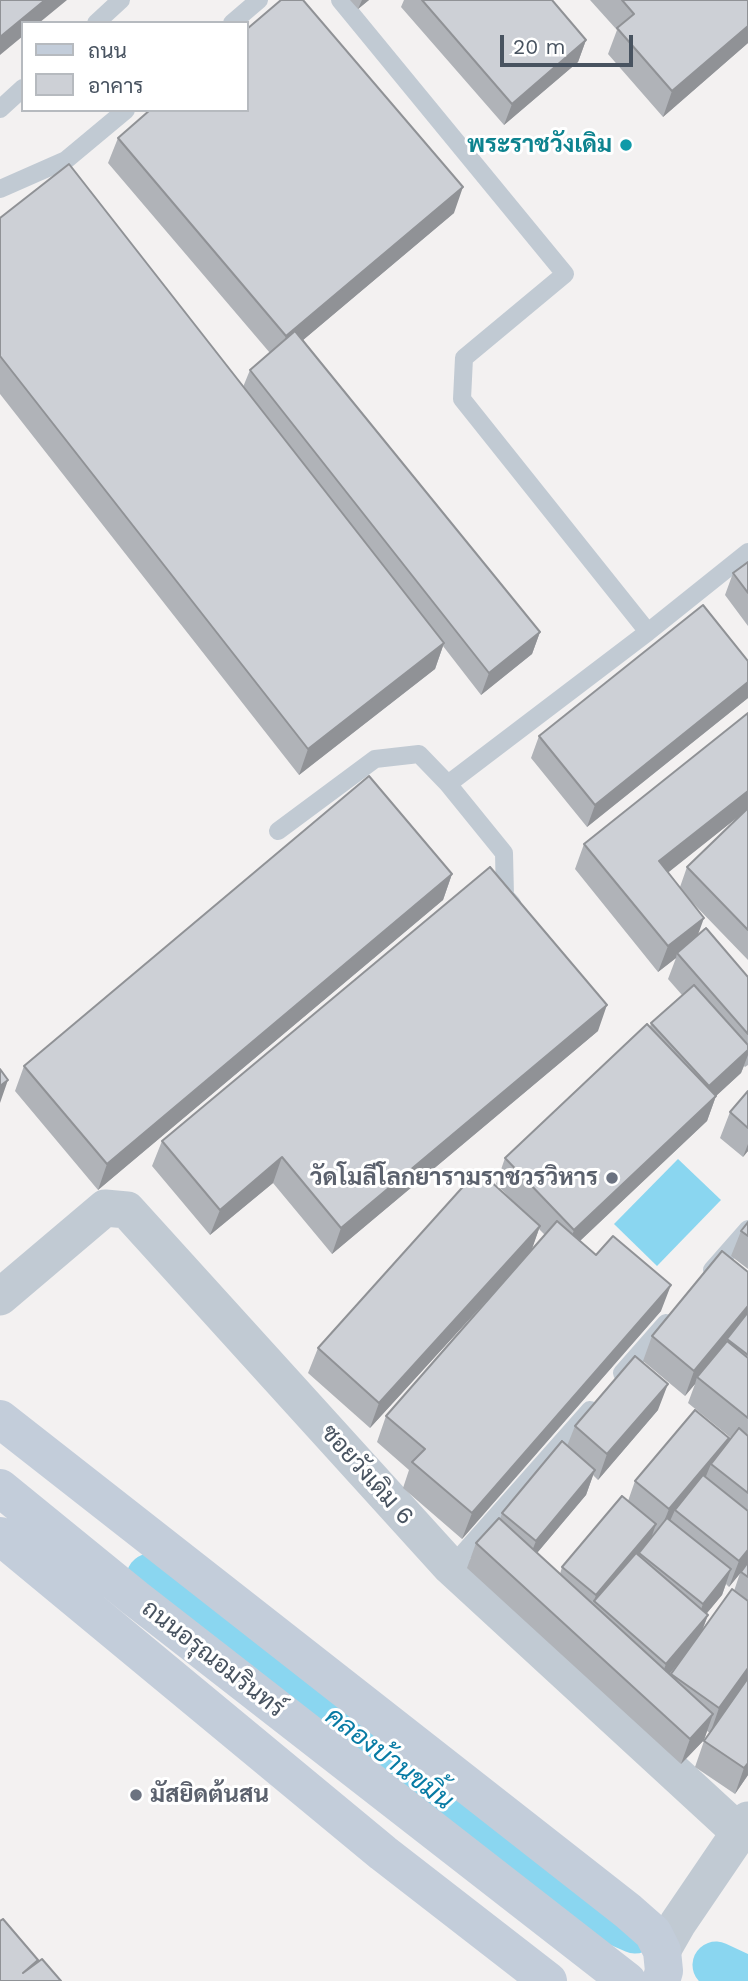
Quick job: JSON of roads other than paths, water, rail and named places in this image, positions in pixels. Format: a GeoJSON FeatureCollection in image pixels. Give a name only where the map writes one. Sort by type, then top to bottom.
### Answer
{"type":"FeatureCollection","features":[{"type":"Feature","properties":{"kind":"main road"},"geometry":{"type":"LineString","coordinates":[[0,1419],[628,1911],[653,1933],[662,1966]]}},
{"type":"Feature","properties":{"kind":"main road","name":"ถนนอรุณอมรินทร์"},"geometry":{"type":"LineString","coordinates":[[0,1488],[146,1607],[627,1981]]}},
{"type":"Feature","properties":{"kind":"main road"},"geometry":{"type":"LineString","coordinates":[[0,1536],[383,1853],[548,1981]]}},
{"type":"Feature","properties":{"kind":"street","name":"ซอยวังเดิม 6"},"geometry":{"type":"LineString","coordinates":[[0,1297],[106,1208],[127,1210],[451,1567],[744,1827]]}},
{"type":"Feature","properties":{"kind":"street"},"geometry":{"type":"LineString","coordinates":[[662,1966],[678,1923],[744,1827]]}},
{"type":"Feature","properties":{"kind":"lane"},"geometry":{"type":"LineString","coordinates":[[98,21],[121,0]]}},
{"type":"Feature","properties":{"kind":"lane"},"geometry":{"type":"LineString","coordinates":[[234,21],[259,0]]}},
{"type":"Feature","properties":{"kind":"lane"},"geometry":{"type":"LineString","coordinates":[[340,0],[565,274],[464,358],[462,399],[648,632]]}},
{"type":"Feature","properties":{"kind":"lane"},"geometry":{"type":"LineString","coordinates":[[0,109],[21,90]]}},
{"type":"Feature","properties":{"kind":"lane"},"geometry":{"type":"LineString","coordinates":[[0,189],[66,160],[124,112]]}},
{"type":"Feature","properties":{"kind":"lane"},"geometry":{"type":"LineString","coordinates":[[448,784],[648,632],[748,552]]}},
{"type":"Feature","properties":{"kind":"lane"},"geometry":{"type":"LineString","coordinates":[[278,831],[375,759],[419,754],[448,784],[504,853],[505,896],[523,917]]}},
{"type":"Feature","properties":{"kind":"lane"},"geometry":{"type":"LineString","coordinates":[[703,1280],[748,1229]]}},
{"type":"Feature","properties":{"kind":"lane"},"geometry":{"type":"LineString","coordinates":[[451,1567],[676,1311]]}},
{"type":"Feature","properties":{"kind":"water"},"geometry":{"type":"Polygon","coordinates":[[[678,1159],[721,1200],[657,1266],[614,1224],[678,1159]]]}},
{"type":"Feature","properties":{"kind":"waterway","name":"คลองบ้านขมิ้น"},"geometry":{"type":"LineString","coordinates":[[150,1577],[587,1909],[635,1930]]}},
{"type":"Feature","properties":{"kind":"waterway","name":"คลองบ้านขมิ้น"},"geometry":{"type":"LineString","coordinates":[[716,1965],[748,1980]]}},
{"type":"Feature","properties":{"kind":"place","name":"พระราชวังเดิม"},"geometry":{"type":"Point","coordinates":[626,145]}},
{"type":"Feature","properties":{"kind":"place","name":"วัดโมลีโลกยารามราชวรวิหาร"},"geometry":{"type":"Point","coordinates":[612,1178]}},
{"type":"Feature","properties":{"kind":"place","name":"มัสยิดต้นสน"},"geometry":{"type":"Point","coordinates":[136,1795]}}]}
